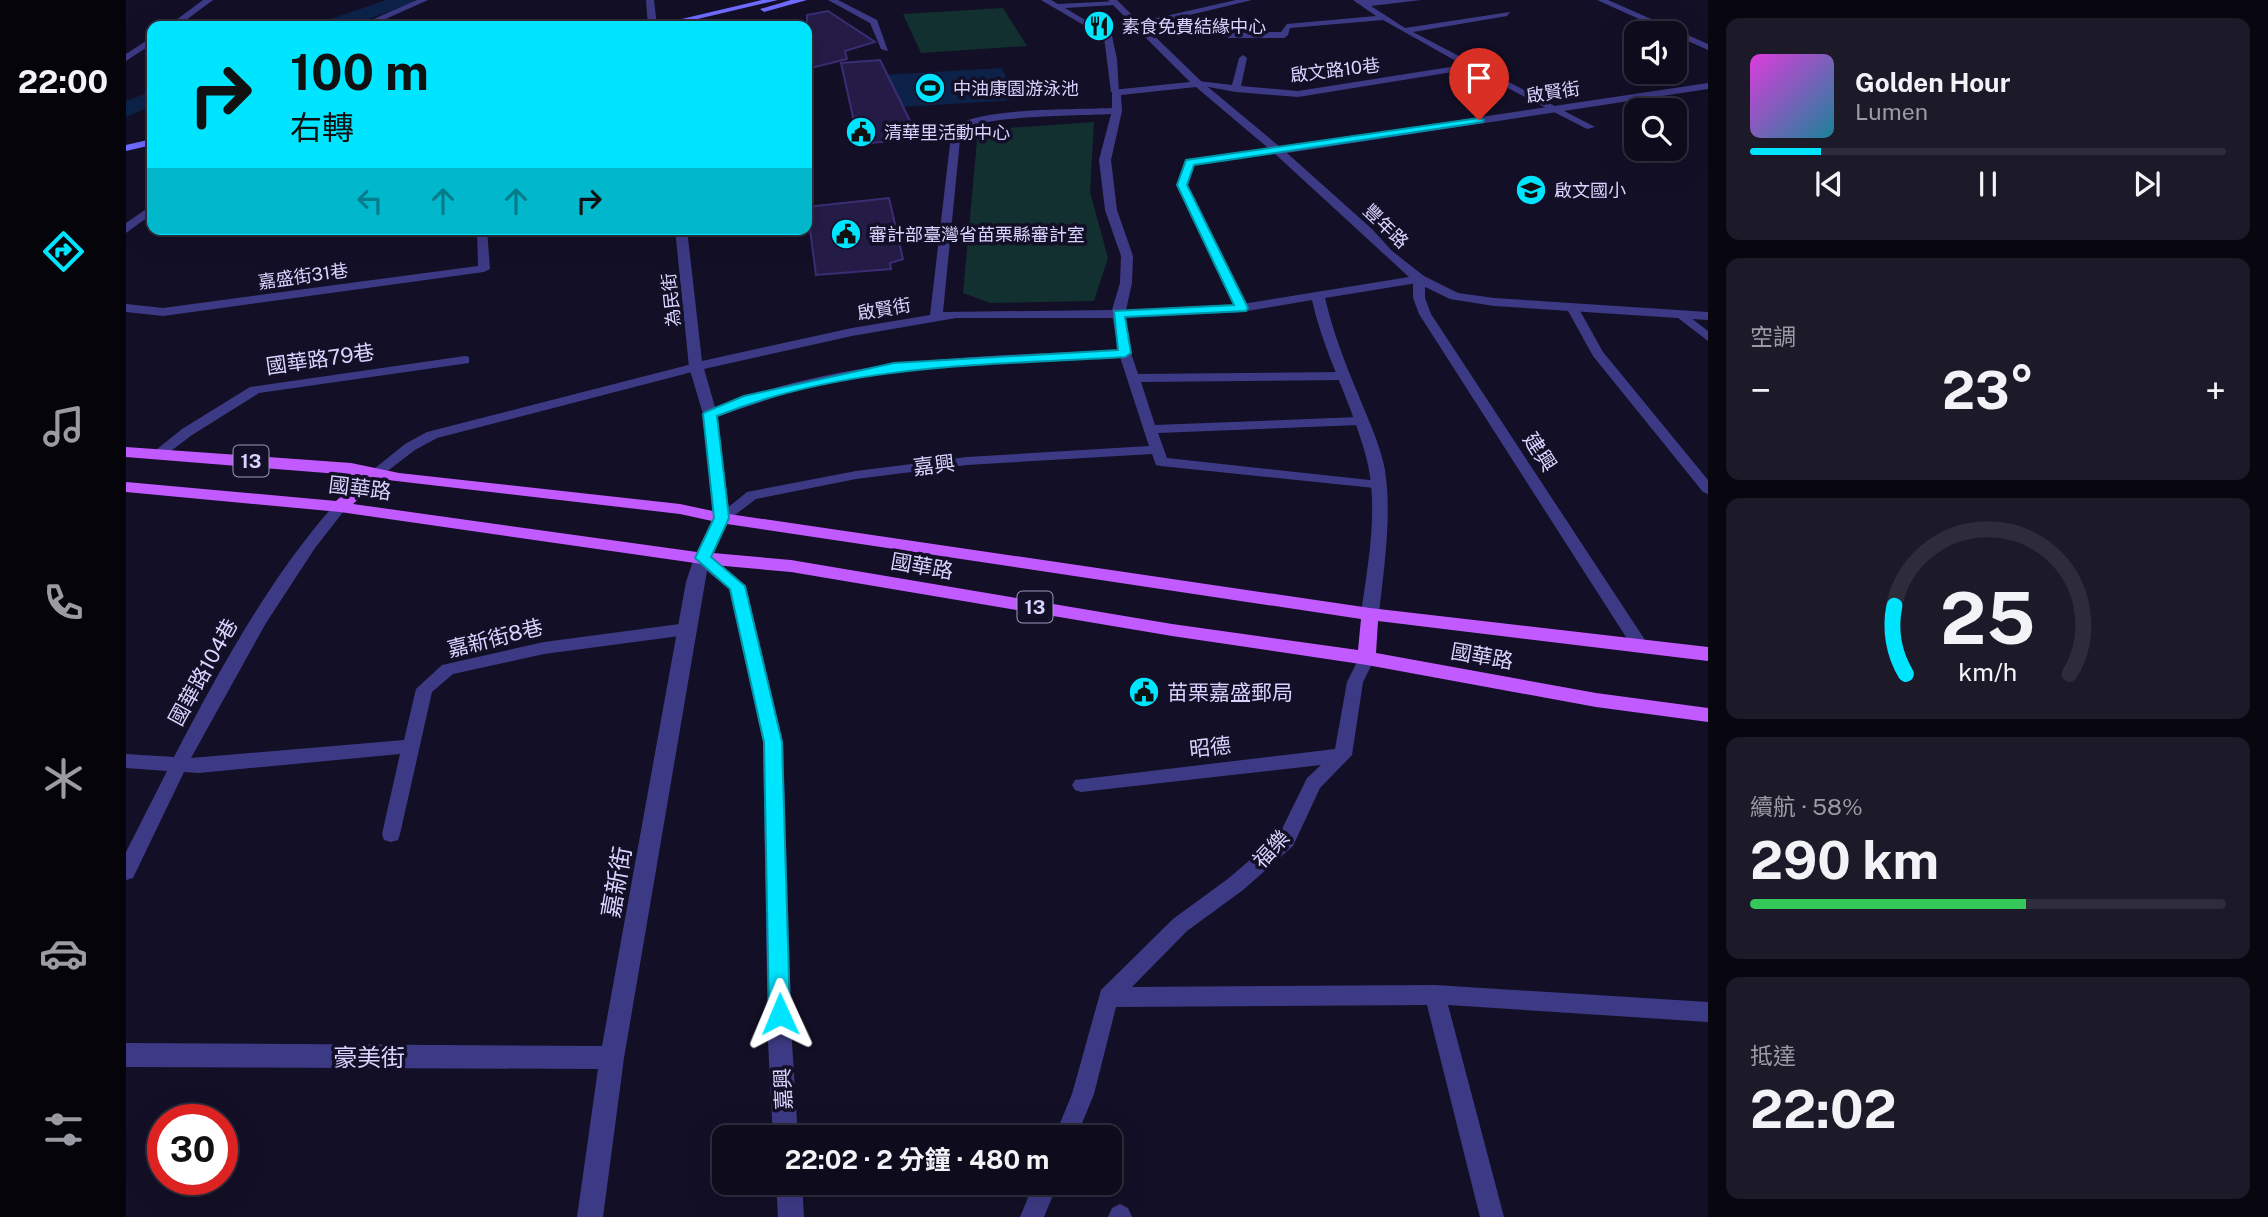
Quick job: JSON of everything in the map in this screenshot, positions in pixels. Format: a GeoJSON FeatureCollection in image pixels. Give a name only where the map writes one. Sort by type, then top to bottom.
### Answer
{"type":"FeatureCollection","features":[{"type":"Feature","properties":{"kind":"main road","name":"國華路"},"geometry":{"type":"LineString","coordinates":[[126,452],[351,468],[410,479],[680,509],[722,518],[1370,614],[1708,654]]}},
{"type":"Feature","properties":{"kind":"main road"},"geometry":{"type":"LineString","coordinates":[[340,507],[376,473]]}},
{"type":"Feature","properties":{"kind":"main road","name":"國華路"},"geometry":{"type":"LineString","coordinates":[[126,486],[340,507],[702,558],[791,566],[1171,631],[1367,658],[1596,700],[1708,715]]}},
{"type":"Feature","properties":{"kind":"main road"},"geometry":{"type":"LineString","coordinates":[[702,558],[722,518]]}},
{"type":"Feature","properties":{"kind":"main road"},"geometry":{"type":"LineString","coordinates":[[1367,658],[1370,614]]}},
{"type":"Feature","properties":{"kind":"street"},"geometry":{"type":"LineString","coordinates":[[179,21],[209,0]]}},
{"type":"Feature","properties":{"kind":"street"},"geometry":{"type":"LineString","coordinates":[[650,0],[654,21]]}},
{"type":"Feature","properties":{"kind":"street"},"geometry":{"type":"LineString","coordinates":[[678,21],[774,0]]}},
{"type":"Feature","properties":{"kind":"street"},"geometry":{"type":"LineString","coordinates":[[711,21],[803,0]]}},
{"type":"Feature","properties":{"kind":"street"},"geometry":{"type":"LineString","coordinates":[[1137,25],[1248,0]]}},
{"type":"Feature","properties":{"kind":"street"},"geometry":{"type":"LineString","coordinates":[[1601,0],[1708,47]]}},
{"type":"Feature","properties":{"kind":"street","name":"豐年路"},"geometry":{"type":"LineString","coordinates":[[1113,2],[1198,84],[1278,151],[1369,233],[1388,254],[1419,279],[1455,296],[1573,309],[1708,316]]}},
{"type":"Feature","properties":{"kind":"street"},"geometry":{"type":"LineString","coordinates":[[126,58],[147,43]]}},
{"type":"Feature","properties":{"kind":"street"},"geometry":{"type":"LineString","coordinates":[[1118,314],[1126,283],[1127,256],[1111,210],[1105,160],[1117,111],[1116,92],[1198,84]]}},
{"type":"Feature","properties":{"kind":"street","name":"啟賢街"},"geometry":{"type":"LineString","coordinates":[[1278,151],[1708,86]]}},
{"type":"Feature","properties":{"kind":"street"},"geometry":{"type":"LineString","coordinates":[[936,317],[956,129],[969,121],[993,118],[1117,111]]}},
{"type":"Feature","properties":{"kind":"street"},"geometry":{"type":"LineString","coordinates":[[126,138],[147,133]]}},
{"type":"Feature","properties":{"kind":"street"},"geometry":{"type":"LineString","coordinates":[[126,148],[147,143]]}},
{"type":"Feature","properties":{"kind":"street"},"geometry":{"type":"LineString","coordinates":[[126,229],[147,212]]}},
{"type":"Feature","properties":{"kind":"street","name":"為民街"},"geometry":{"type":"LineString","coordinates":[[682,235],[696,368],[710,414],[722,518]]}},
{"type":"Feature","properties":{"kind":"street","name":"啟賢街"},"geometry":{"type":"LineString","coordinates":[[696,368],[852,332],[956,314],[1118,314],[1242,308],[1419,279]]}},
{"type":"Feature","properties":{"kind":"street"},"geometry":{"type":"LineString","coordinates":[[1318,296],[1326,335],[1373,454],[1379,486],[1370,614]]}},
{"type":"Feature","properties":{"kind":"street","name":"嘉新街"},"geometry":{"type":"LineString","coordinates":[[590,1217],[612,1058],[687,629],[702,558]]}},
{"type":"Feature","properties":{"kind":"street","name":"嘉興"},"geometry":{"type":"LineString","coordinates":[[702,558],[737,586],[773,742],[780,1042],[785,1125]]}},
{"type":"Feature","properties":{"kind":"street","name":"豪美街"},"geometry":{"type":"LineString","coordinates":[[126,1055],[612,1058]]}},
{"type":"Feature","properties":{"kind":"street"},"geometry":{"type":"LineString","coordinates":[[790,1195],[791,1217]]}},
{"type":"Feature","properties":{"kind":"lane"},"geometry":{"type":"LineString","coordinates":[[374,21],[424,0]]}},
{"type":"Feature","properties":{"kind":"lane"},"geometry":{"type":"LineString","coordinates":[[832,0],[874,22],[886,49]]}},
{"type":"Feature","properties":{"kind":"lane"},"geometry":{"type":"LineString","coordinates":[[1045,0],[1108,36],[1116,92]]}},
{"type":"Feature","properties":{"kind":"lane"},"geometry":{"type":"LineString","coordinates":[[1359,2],[1417,0]]}},
{"type":"Feature","properties":{"kind":"lane"},"geometry":{"type":"LineString","coordinates":[[1056,6],[1113,2]]}},
{"type":"Feature","properties":{"kind":"lane"},"geometry":{"type":"LineString","coordinates":[[1359,2],[1404,31],[1590,127]]}},
{"type":"Feature","properties":{"kind":"lane"},"geometry":{"type":"LineString","coordinates":[[1404,31],[1507,14]]}},
{"type":"Feature","properties":{"kind":"lane"},"geometry":{"type":"LineString","coordinates":[[1229,35],[1284,35],[1287,26],[1383,18]]}},
{"type":"Feature","properties":{"kind":"lane"},"geometry":{"type":"LineString","coordinates":[[1236,89],[1243,58]]}},
{"type":"Feature","properties":{"kind":"lane","name":"啟文路10巷"},"geometry":{"type":"LineString","coordinates":[[1198,84],[1298,94],[1474,66]]}},
{"type":"Feature","properties":{"kind":"lane"},"geometry":{"type":"LineString","coordinates":[[1242,308],[1182,185],[1189,162],[1278,151]]}},
{"type":"Feature","properties":{"kind":"lane","name":"嘉盛街31巷"},"geometry":{"type":"LineString","coordinates":[[126,308],[163,312],[484,269],[482,235]]}},
{"type":"Feature","properties":{"kind":"lane","name":"建興"},"geometry":{"type":"LineString","coordinates":[[1419,279],[1419,298],[1425,314],[1639,644]]}},
{"type":"Feature","properties":{"kind":"lane"},"geometry":{"type":"LineString","coordinates":[[1573,309],[1597,353],[1708,489]]}},
{"type":"Feature","properties":{"kind":"lane"},"geometry":{"type":"LineString","coordinates":[[1118,314],[1125,353],[1161,463],[1379,486]]}},
{"type":"Feature","properties":{"kind":"lane"},"geometry":{"type":"LineString","coordinates":[[1682,315],[1708,337]]}},
{"type":"Feature","properties":{"kind":"lane"},"geometry":{"type":"LineString","coordinates":[[710,414],[748,399],[894,367],[1125,353]]}},
{"type":"Feature","properties":{"kind":"lane","name":"國華路79巷"},"geometry":{"type":"LineString","coordinates":[[158,454],[187,432],[255,390],[465,360]]}},
{"type":"Feature","properties":{"kind":"lane","name":"啟賢街"},"geometry":{"type":"LineString","coordinates":[[376,473],[410,447],[432,435],[696,368]]}},
{"type":"Feature","properties":{"kind":"lane"},"geometry":{"type":"LineString","coordinates":[[1133,378],[1343,376]]}},
{"type":"Feature","properties":{"kind":"lane"},"geometry":{"type":"LineString","coordinates":[[1150,429],[1359,421]]}},
{"type":"Feature","properties":{"kind":"lane","name":"嘉興"},"geometry":{"type":"LineString","coordinates":[[722,518],[752,495],[856,475],[967,461],[1156,450]]}},
{"type":"Feature","properties":{"kind":"lane","name":"國華路104巷"},"geometry":{"type":"LineString","coordinates":[[126,872],[176,765],[256,624],[323,526],[340,507]]}},
{"type":"Feature","properties":{"kind":"lane","name":"嘉新街8巷"},"geometry":{"type":"LineString","coordinates":[[391,834],[424,689],[448,669],[544,648],[687,629]]}},
{"type":"Feature","properties":{"kind":"lane"},"geometry":{"type":"LineString","coordinates":[[1343,755],[1355,682],[1367,658]]}},
{"type":"Feature","properties":{"kind":"lane"},"geometry":{"type":"LineString","coordinates":[[126,761],[199,766],[412,746]]}},
{"type":"Feature","properties":{"kind":"lane","name":"昭德"},"geometry":{"type":"LineString","coordinates":[[1081,785],[1343,755]]}},
{"type":"Feature","properties":{"kind":"lane","name":"福樂"},"geometry":{"type":"LineString","coordinates":[[1108,998],[1180,925],[1236,884],[1286,840],[1313,782],[1343,755]]}},
{"type":"Feature","properties":{"kind":"lane"},"geometry":{"type":"LineString","coordinates":[[1436,995],[1492,1217]]}},
{"type":"Feature","properties":{"kind":"lane"},"geometry":{"type":"LineString","coordinates":[[1070,1125],[1083,1094],[1108,998],[1436,995],[1708,1012]]}},
{"type":"Feature","properties":{"kind":"lane"},"geometry":{"type":"LineString","coordinates":[[1032,1217],[1041,1195]]}},
{"type":"Feature","properties":{"kind":"green space"},"geometry":{"type":"Polygon","coordinates":[[[1003,8],[1027,46],[921,53],[903,14],[1003,8]]]}},
{"type":"Feature","properties":{"kind":"green space"},"geometry":{"type":"Polygon","coordinates":[[[1094,122],[1090,192],[1108,258],[1094,301],[990,303],[963,293],[978,130],[1094,122]]]}},
{"type":"Feature","properties":{"kind":"water","name":"中油康園游泳池"},"geometry":{"type":"Polygon","coordinates":[[[1002,68],[1015,100],[853,110],[847,77],[1002,68]]]}},
{"type":"Feature","properties":{"kind":"building"},"geometry":{"type":"Polygon","coordinates":[[[828,11],[875,42],[845,51],[847,59],[812,68],[812,21],[807,21],[807,15],[828,11]]]}},
{"type":"Feature","properties":{"kind":"building"},"geometry":{"type":"Polygon","coordinates":[[[880,60],[919,139],[859,144],[841,63],[880,60]]]}},
{"type":"Feature","properties":{"kind":"building","name":"審計部臺灣省苗栗縣審計室"},"geometry":{"type":"Polygon","coordinates":[[[889,198],[903,259],[890,263],[891,269],[816,275],[811,235],[812,206],[889,198]]]}},
{"type":"Feature","properties":{"kind":"waterway"},"geometry":{"type":"LineString","coordinates":[[344,21],[405,0]]}},
{"type":"Feature","properties":{"kind":"waterway"},"geometry":{"type":"LineString","coordinates":[[126,110],[147,100]]}},
{"type":"Feature","properties":{"kind":"place","name":"素食免費結緣中心"},"geometry":{"type":"Point","coordinates":[1099,26]}},
{"type":"Feature","properties":{"kind":"place","name":"中油康園游泳池"},"geometry":{"type":"Point","coordinates":[930,88]}},
{"type":"Feature","properties":{"kind":"place","name":"清華里活動中心"},"geometry":{"type":"Point","coordinates":[861,132]}},
{"type":"Feature","properties":{"kind":"place","name":"啟文國小"},"geometry":{"type":"Point","coordinates":[1531,190]}},
{"type":"Feature","properties":{"kind":"place","name":"審計部臺灣省苗栗縣審計室"},"geometry":{"type":"Point","coordinates":[846,234]}},
{"type":"Feature","properties":{"kind":"place","name":"苗栗嘉盛郵局"},"geometry":{"type":"Point","coordinates":[1144,692]}},
{"type":"Feature","properties":{"kind":"route"},"geometry":{"type":"LineString","coordinates":[[780,1014],[773,742],[737,586],[702,558],[722,518],[716,489],[710,414],[748,399],[894,367],[1125,353],[1118,314],[1242,308],[1182,185],[1189,162],[1479,120]]}}]}
